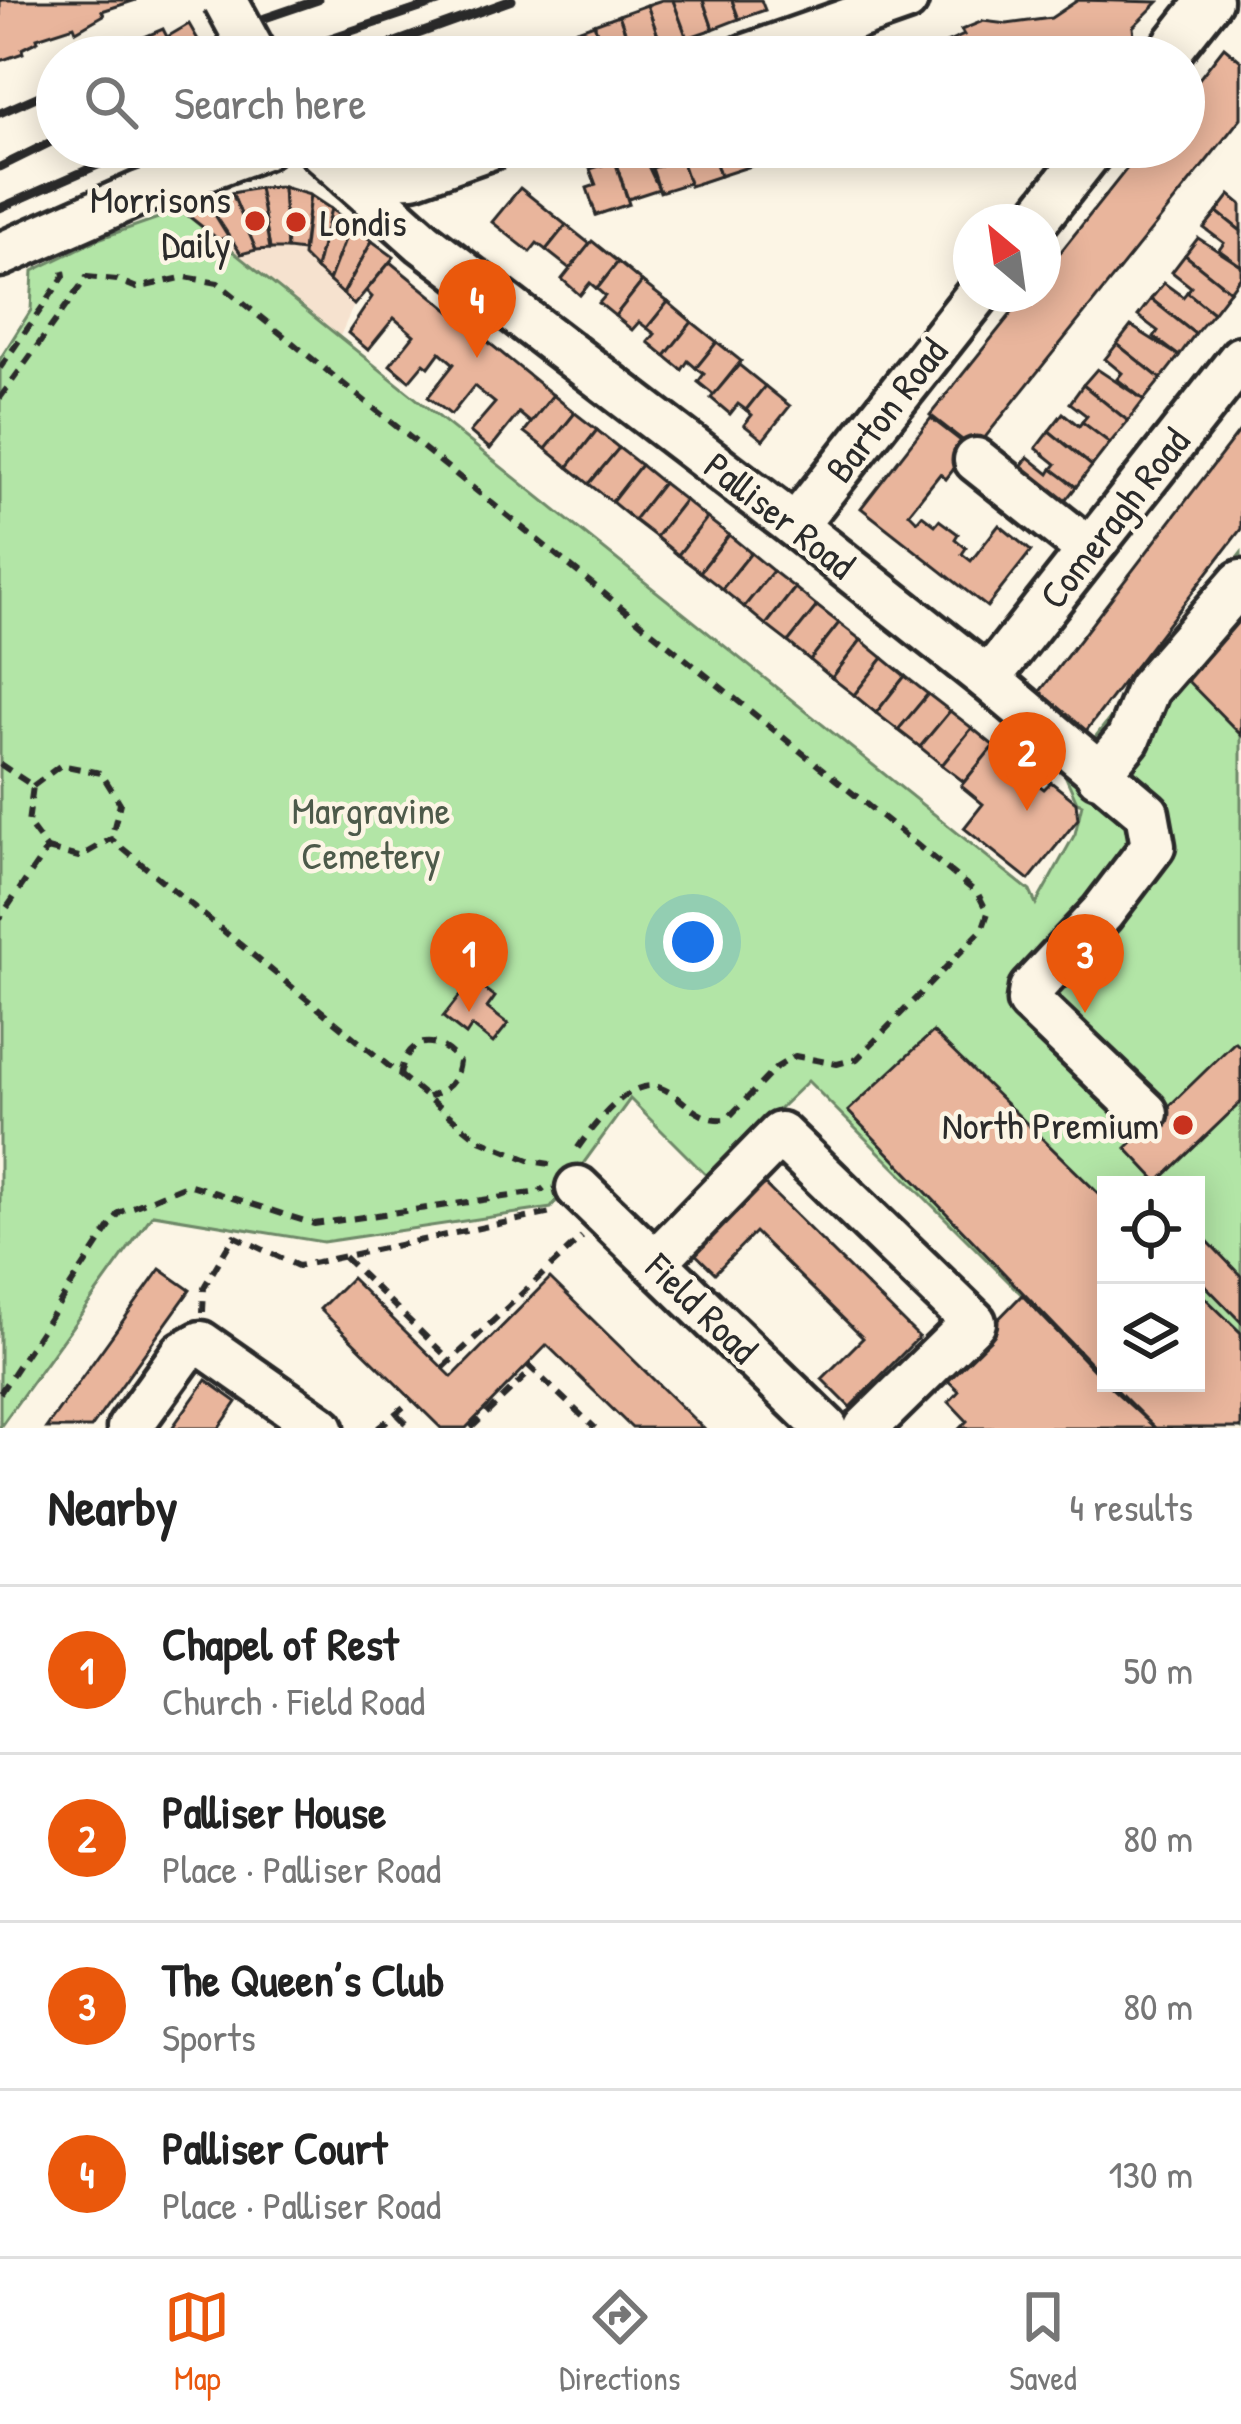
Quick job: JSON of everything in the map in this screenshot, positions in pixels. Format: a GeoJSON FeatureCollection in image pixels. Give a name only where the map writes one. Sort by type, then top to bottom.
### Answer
{"type":"FeatureCollection","features":[{"type":"Feature","properties":{"kind":"street"},"geometry":{"type":"LineString","coordinates":[[225,0],[245,36]]}},
{"type":"Feature","properties":{"kind":"street"},"geometry":{"type":"LineString","coordinates":[[804,36],[906,0]]}},
{"type":"Feature","properties":{"kind":"street"},"geometry":{"type":"LineString","coordinates":[[1182,36],[1210,0]]}},
{"type":"Feature","properties":{"kind":"street"},"geometry":{"type":"LineString","coordinates":[[0,255],[48,231],[210,168]]}},
{"type":"Feature","properties":{"kind":"street","name":"Palliser Road"},"geometry":{"type":"LineString","coordinates":[[340,168],[423,242],[988,679],[1113,787]]}},
{"type":"Feature","properties":{"kind":"street"},"geometry":{"type":"LineString","coordinates":[[350,177],[413,175],[433,168]]}},
{"type":"Feature","properties":{"kind":"street"},"geometry":{"type":"LineString","coordinates":[[1049,204],[1077,168]]}},
{"type":"Feature","properties":{"kind":"street"},"geometry":{"type":"LineString","coordinates":[[413,175],[423,242]]}},
{"type":"Feature","properties":{"kind":"street","name":"Barton Road"},"geometry":{"type":"LineString","coordinates":[[795,526],[964,312]]}},
{"type":"Feature","properties":{"kind":"street","name":"Comeragh Road"},"geometry":{"type":"LineString","coordinates":[[988,679],[1241,358]]}},
{"type":"Feature","properties":{"kind":"street"},"geometry":{"type":"LineString","coordinates":[[976,460],[1088,549]]}},
{"type":"Feature","properties":{"kind":"street"},"geometry":{"type":"LineString","coordinates":[[1146,1113],[1030,1001],[1030,989],[1102,913],[1153,846],[1147,813],[1113,787],[1128,739],[1148,689],[1241,582]]}},
{"type":"Feature","properties":{"kind":"street"},"geometry":{"type":"LineString","coordinates":[[655,1262],[780,1133],[974,1322],[866,1428]]}},
{"type":"Feature","properties":{"kind":"street","name":"Field Road"},"geometry":{"type":"LineString","coordinates":[[579,1185],[805,1421]]}},
{"type":"Feature","properties":{"kind":"street"},"geometry":{"type":"LineString","coordinates":[[129,1428],[183,1353],[201,1343],[322,1428]]}},
{"type":"Feature","properties":{"kind":"path"},"geometry":{"type":"LineString","coordinates":[[0,368],[64,277],[48,231]]}},
{"type":"Feature","properties":{"kind":"path"},"geometry":{"type":"LineString","coordinates":[[0,398],[87,277],[137,288],[184,278],[218,283],[978,894],[988,913],[982,930],[857,1059],[837,1064],[795,1056],[777,1066],[727,1119],[709,1120],[662,1088],[645,1085],[627,1095],[575,1149],[579,1185],[488,1324],[443,1368]]}},
{"type":"Feature","properties":{"kind":"path"},"geometry":{"type":"LineString","coordinates":[[0,764],[33,786]]}},
{"type":"Feature","properties":{"kind":"path"},"geometry":{"type":"LineString","coordinates":[[61,765],[101,773],[120,803],[111,839],[79,857],[47,849],[28,823],[33,786],[61,765]]}},
{"type":"Feature","properties":{"kind":"path"},"geometry":{"type":"LineString","coordinates":[[111,839],[478,1139],[579,1185]]}},
{"type":"Feature","properties":{"kind":"path"},"geometry":{"type":"LineString","coordinates":[[0,917],[47,849]]}},
{"type":"Feature","properties":{"kind":"path"},"geometry":{"type":"LineString","coordinates":[[400,1076],[403,1057],[416,1045],[435,1042],[449,1049],[459,1062],[457,1078],[446,1091],[426,1097]]}},
{"type":"Feature","properties":{"kind":"path"},"geometry":{"type":"LineString","coordinates":[[0,1393],[119,1213],[188,1184],[314,1224],[579,1185]]}},
{"type":"Feature","properties":{"kind":"path"},"geometry":{"type":"LineString","coordinates":[[201,1343],[204,1286],[234,1236],[298,1266],[344,1257],[579,1185]]}},
{"type":"Feature","properties":{"kind":"path"},"geometry":{"type":"LineString","coordinates":[[344,1257],[451,1360]]}},
{"type":"Feature","properties":{"kind":"path"},"geometry":{"type":"LineString","coordinates":[[488,1324],[496,1331]]}},
{"type":"Feature","properties":{"kind":"path"},"geometry":{"type":"LineString","coordinates":[[471,1428],[530,1368],[595,1428]]}},
{"type":"Feature","properties":{"kind":"path"},"geometry":{"type":"LineString","coordinates":[[378,1428],[412,1400]]}},
{"type":"Feature","properties":{"kind":"path"},"geometry":{"type":"LineString","coordinates":[[398,1415],[411,1428]]}},
{"type":"Feature","properties":{"kind":"shaded area"},"geometry":{"type":"Polygon","coordinates":[[[283,187],[299,190],[331,209],[394,257],[354,305],[340,336],[181,210],[232,193],[283,187]]]}},
{"type":"Feature","properties":{"kind":"green space","name":"Margravine Cemetery"},"geometry":{"type":"Polygon","coordinates":[[[181,210],[1030,891],[1036,904],[1075,834],[1082,804],[1065,775],[1241,553],[1241,1428],[1205,1392],[1205,1176],[1097,1176],[1097,1370],[808,1081],[708,1177],[630,1099],[551,1208],[323,1242],[153,1214],[0,1427],[0,359],[31,310],[33,271],[101,238],[181,210]]]}},
{"type":"Feature","properties":{"kind":"building"},"geometry":{"type":"Polygon","coordinates":[[[0,0],[136,0],[102,11],[104,15],[76,31],[74,26],[36,36],[36,42],[22,49],[23,53],[0,61],[0,0]]]}},
{"type":"Feature","properties":{"kind":"building"},"geometry":{"type":"Polygon","coordinates":[[[673,0],[686,36],[658,36],[647,5],[673,0]]]}},
{"type":"Feature","properties":{"kind":"building"},"geometry":{"type":"Polygon","coordinates":[[[673,0],[703,0],[713,29],[686,36],[673,0]]]}},
{"type":"Feature","properties":{"kind":"building"},"geometry":{"type":"Polygon","coordinates":[[[703,0],[732,0],[739,19],[713,29],[703,0]]]}},
{"type":"Feature","properties":{"kind":"building"},"geometry":{"type":"Polygon","coordinates":[[[732,0],[761,0],[765,10],[739,19],[732,0]]]}},
{"type":"Feature","properties":{"kind":"building"},"geometry":{"type":"Polygon","coordinates":[[[1078,0],[1158,2],[1133,27],[1134,36],[962,36],[961,30],[983,21],[1007,24],[1051,18],[1078,0]]]}},
{"type":"Feature","properties":{"kind":"building"},"geometry":{"type":"Polygon","coordinates":[[[647,5],[658,36],[626,36],[619,15],[647,5]]]}},
{"type":"Feature","properties":{"kind":"building"},"geometry":{"type":"Polygon","coordinates":[[[619,15],[626,36],[598,36],[594,24],[619,15]]]}},
{"type":"Feature","properties":{"kind":"building"},"geometry":{"type":"Polygon","coordinates":[[[189,24],[196,36],[169,36],[189,24]]]}},
{"type":"Feature","properties":{"kind":"building"},"geometry":{"type":"Polygon","coordinates":[[[594,24],[598,36],[573,36],[572,32],[594,24]]]}},
{"type":"Feature","properties":{"kind":"building"},"geometry":{"type":"Polygon","coordinates":[[[1224,47],[1241,61],[1241,118],[1205,163],[1205,71],[1224,47]]]}},
{"type":"Feature","properties":{"kind":"building"},"geometry":{"type":"Polygon","coordinates":[[[617,168],[649,168],[659,189],[628,199],[617,168]]]}},
{"type":"Feature","properties":{"kind":"building"},"geometry":{"type":"Polygon","coordinates":[[[617,168],[629,204],[596,215],[587,188],[596,185],[590,169],[617,168]]]}},
{"type":"Feature","properties":{"kind":"building"},"geometry":{"type":"Polygon","coordinates":[[[652,168],[684,168],[689,183],[660,192],[652,168]]]}},
{"type":"Feature","properties":{"kind":"building"},"geometry":{"type":"Polygon","coordinates":[[[684,168],[718,168],[720,176],[690,186],[684,168]]]}},
{"type":"Feature","properties":{"kind":"building"},"geometry":{"type":"Polygon","coordinates":[[[718,168],[745,168],[720,176],[718,168]]]}},
{"type":"Feature","properties":{"kind":"building"},"geometry":{"type":"Polygon","coordinates":[[[1127,168],[1201,168],[975,450],[930,415],[1013,312],[1061,312],[1061,251],[1127,168]]]}},
{"type":"Feature","properties":{"kind":"building"},"geometry":{"type":"Polygon","coordinates":[[[283,187],[287,249],[270,249],[259,188],[283,187]]]}},
{"type":"Feature","properties":{"kind":"building","name":"Londis"},"geometry":{"type":"Polygon","coordinates":[[[283,187],[310,195],[303,251],[287,249],[283,187]]]}},
{"type":"Feature","properties":{"kind":"building","name":"Morrisons Daily"},"geometry":{"type":"Polygon","coordinates":[[[259,188],[270,249],[256,250],[232,193],[259,188]]]}},
{"type":"Feature","properties":{"kind":"building"},"geometry":{"type":"Polygon","coordinates":[[[520,188],[566,225],[546,250],[537,243],[530,252],[492,222],[520,188]]]}},
{"type":"Feature","properties":{"kind":"building"},"geometry":{"type":"Polygon","coordinates":[[[232,193],[256,250],[241,254],[207,202],[232,193]]]}},
{"type":"Feature","properties":{"kind":"building"},"geometry":{"type":"Polygon","coordinates":[[[310,195],[331,209],[316,269],[303,256],[310,195]]]}},
{"type":"Feature","properties":{"kind":"building"},"geometry":{"type":"Polygon","coordinates":[[[1230,195],[1241,204],[1241,231],[1217,212],[1230,195]]]}},
{"type":"Feature","properties":{"kind":"building"},"geometry":{"type":"Polygon","coordinates":[[[207,202],[228,236],[219,240],[181,210],[207,202]]]}},
{"type":"Feature","properties":{"kind":"building"},"geometry":{"type":"Polygon","coordinates":[[[331,209],[351,224],[329,281],[316,269],[331,209]]]}},
{"type":"Feature","properties":{"kind":"building"},"geometry":{"type":"Polygon","coordinates":[[[1217,212],[1241,231],[1241,266],[1219,250],[1224,243],[1204,228],[1217,212]]]}},
{"type":"Feature","properties":{"kind":"building"},"geometry":{"type":"Polygon","coordinates":[[[351,224],[372,241],[343,294],[329,281],[351,224]]]}},
{"type":"Feature","properties":{"kind":"building"},"geometry":{"type":"Polygon","coordinates":[[[566,225],[590,244],[570,269],[546,250],[566,225]]]}},
{"type":"Feature","properties":{"kind":"building"},"geometry":{"type":"Polygon","coordinates":[[[1198,238],[1241,266],[1241,276],[1230,291],[1185,255],[1198,238]]]}},
{"type":"Feature","properties":{"kind":"building"},"geometry":{"type":"Polygon","coordinates":[[[372,241],[394,257],[354,305],[343,294],[372,241]]]}},
{"type":"Feature","properties":{"kind":"building"},"geometry":{"type":"Polygon","coordinates":[[[592,241],[618,262],[597,289],[590,283],[580,295],[562,279],[592,241]]]}},
{"type":"Feature","properties":{"kind":"building"},"geometry":{"type":"Polygon","coordinates":[[[1185,255],[1230,291],[1213,313],[1172,272],[1185,255]]]}},
{"type":"Feature","properties":{"kind":"building"},"geometry":{"type":"Polygon","coordinates":[[[390,262],[553,395],[531,423],[519,413],[490,449],[470,432],[495,403],[474,386],[451,415],[428,397],[454,364],[440,352],[409,381],[390,365],[414,335],[394,318],[368,350],[348,333],[372,297],[366,291],[390,262]]]}},
{"type":"Feature","properties":{"kind":"building"},"geometry":{"type":"Polygon","coordinates":[[[618,262],[642,282],[615,316],[599,303],[605,296],[597,289],[618,262]]]}},
{"type":"Feature","properties":{"kind":"building"},"geometry":{"type":"Polygon","coordinates":[[[642,282],[668,302],[647,328],[639,322],[632,330],[615,316],[642,282]]]}},
{"type":"Feature","properties":{"kind":"building"},"geometry":{"type":"Polygon","coordinates":[[[1164,283],[1183,297],[1187,292],[1213,313],[1195,334],[1151,299],[1164,283]]]}},
{"type":"Feature","properties":{"kind":"building"},"geometry":{"type":"Polygon","coordinates":[[[1151,299],[1195,334],[1179,356],[1154,337],[1158,331],[1138,316],[1151,299]]]}},
{"type":"Feature","properties":{"kind":"building"},"geometry":{"type":"Polygon","coordinates":[[[668,302],[692,322],[665,356],[648,342],[655,334],[647,328],[668,302]]]}},
{"type":"Feature","properties":{"kind":"building"},"geometry":{"type":"Polygon","coordinates":[[[692,322],[717,342],[696,368],[688,361],[682,370],[665,356],[692,322]]]}},
{"type":"Feature","properties":{"kind":"building"},"geometry":{"type":"Polygon","coordinates":[[[1131,326],[1179,356],[1161,379],[1117,344],[1131,326]]]}},
{"type":"Feature","properties":{"kind":"building"},"geometry":{"type":"Polygon","coordinates":[[[717,342],[741,361],[714,395],[698,382],[704,374],[696,368],[717,342]]]}},
{"type":"Feature","properties":{"kind":"building"},"geometry":{"type":"Polygon","coordinates":[[[1117,344],[1161,379],[1144,400],[1117,379],[1122,373],[1105,359],[1117,344]]]}},
{"type":"Feature","properties":{"kind":"building"},"geometry":{"type":"Polygon","coordinates":[[[739,365],[765,386],[746,410],[738,404],[730,414],[711,398],[739,365]]]}},
{"type":"Feature","properties":{"kind":"building"},"geometry":{"type":"Polygon","coordinates":[[[1097,369],[1144,400],[1128,421],[1083,385],[1097,369]]]}},
{"type":"Feature","properties":{"kind":"building"},"geometry":{"type":"Polygon","coordinates":[[[1083,385],[1128,421],[1110,443],[1082,422],[1087,416],[1070,403],[1083,385]]]}},
{"type":"Feature","properties":{"kind":"building"},"geometry":{"type":"Polygon","coordinates":[[[765,386],[790,406],[763,440],[744,425],[752,415],[746,410],[765,386]]]}},
{"type":"Feature","properties":{"kind":"building"},"geometry":{"type":"Polygon","coordinates":[[[553,395],[575,413],[546,449],[524,432],[553,395]]]}},
{"type":"Feature","properties":{"kind":"building"},"geometry":{"type":"Polygon","coordinates":[[[575,413],[597,430],[568,467],[546,449],[575,413]]]}},
{"type":"Feature","properties":{"kind":"building"},"geometry":{"type":"Polygon","coordinates":[[[1063,413],[1110,443],[1092,466],[1049,431],[1063,413]]]}},
{"type":"Feature","properties":{"kind":"building"},"geometry":{"type":"Polygon","coordinates":[[[931,418],[970,448],[946,479],[940,474],[909,513],[917,521],[922,515],[935,525],[939,520],[958,534],[955,539],[966,548],[962,554],[971,561],[999,525],[1031,551],[987,607],[861,508],[931,418]]]}},
{"type":"Feature","properties":{"kind":"building"},"geometry":{"type":"Polygon","coordinates":[[[1241,429],[1241,529],[1079,740],[1031,703],[1241,429]]]}},
{"type":"Feature","properties":{"kind":"building"},"geometry":{"type":"Polygon","coordinates":[[[597,430],[619,448],[589,484],[568,467],[597,430]]]}},
{"type":"Feature","properties":{"kind":"building"},"geometry":{"type":"Polygon","coordinates":[[[1049,431],[1092,466],[1076,487],[1052,469],[1056,464],[1036,448],[1049,431]]]}},
{"type":"Feature","properties":{"kind":"building"},"geometry":{"type":"Polygon","coordinates":[[[619,448],[641,465],[612,502],[589,484],[619,448]]]}},
{"type":"Feature","properties":{"kind":"building"},"geometry":{"type":"Polygon","coordinates":[[[1028,457],[1076,487],[1058,510],[1014,476],[1028,457]]]}},
{"type":"Feature","properties":{"kind":"building"},"geometry":{"type":"Polygon","coordinates":[[[641,465],[663,483],[634,520],[612,502],[641,465]]]}},
{"type":"Feature","properties":{"kind":"building"},"geometry":{"type":"Polygon","coordinates":[[[663,483],[685,500],[656,537],[634,520],[663,483]]]}},
{"type":"Feature","properties":{"kind":"building"},"geometry":{"type":"Polygon","coordinates":[[[685,500],[707,518],[678,555],[656,537],[685,500]]]}},
{"type":"Feature","properties":{"kind":"building"},"geometry":{"type":"Polygon","coordinates":[[[707,518],[729,535],[700,572],[678,555],[707,518]]]}},
{"type":"Feature","properties":{"kind":"building"},"geometry":{"type":"Polygon","coordinates":[[[729,535],[751,553],[722,589],[700,572],[729,535]]]}},
{"type":"Feature","properties":{"kind":"building"},"geometry":{"type":"Polygon","coordinates":[[[751,553],[773,571],[744,607],[722,589],[751,553]]]}},
{"type":"Feature","properties":{"kind":"building"},"geometry":{"type":"Polygon","coordinates":[[[773,571],[795,588],[766,625],[744,607],[773,571]]]}},
{"type":"Feature","properties":{"kind":"building"},"geometry":{"type":"Polygon","coordinates":[[[795,588],[817,606],[788,642],[766,625],[795,588]]]}},
{"type":"Feature","properties":{"kind":"building"},"geometry":{"type":"Polygon","coordinates":[[[817,606],[839,623],[810,660],[788,642],[817,606]]]}},
{"type":"Feature","properties":{"kind":"building"},"geometry":{"type":"Polygon","coordinates":[[[1241,612],[1241,735],[1183,676],[1241,612]]]}},
{"type":"Feature","properties":{"kind":"building"},"geometry":{"type":"Polygon","coordinates":[[[839,623],[861,640],[832,678],[810,660],[839,623]]]}},
{"type":"Feature","properties":{"kind":"building"},"geometry":{"type":"Polygon","coordinates":[[[861,640],[883,658],[854,695],[832,678],[861,640]]]}},
{"type":"Feature","properties":{"kind":"building"},"geometry":{"type":"Polygon","coordinates":[[[883,658],[905,676],[876,713],[854,695],[883,658]]]}},
{"type":"Feature","properties":{"kind":"building"},"geometry":{"type":"Polygon","coordinates":[[[905,676],[928,694],[898,730],[876,713],[905,676]]]}},
{"type":"Feature","properties":{"kind":"building"},"geometry":{"type":"Polygon","coordinates":[[[928,694],[950,711],[920,747],[898,730],[928,694]]]}},
{"type":"Feature","properties":{"kind":"building"},"geometry":{"type":"Polygon","coordinates":[[[950,711],[972,728],[942,765],[920,747],[950,711]]]}},
{"type":"Feature","properties":{"kind":"building"},"geometry":{"type":"Polygon","coordinates":[[[972,728],[994,746],[964,782],[942,765],[972,728]]]}},
{"type":"Feature","properties":{"kind":"building"},"geometry":{"type":"Polygon","coordinates":[[[991,749],[1006,762],[1012,755],[1040,778],[1036,783],[1044,789],[1051,782],[1076,802],[1078,819],[1029,880],[964,828],[983,804],[961,786],[991,749]]]}},
{"type":"Feature","properties":{"kind":"building"},"geometry":{"type":"Polygon","coordinates":[[[472,980],[495,997],[487,1008],[508,1024],[493,1043],[472,1026],[466,1035],[443,1017],[472,980]]]}},
{"type":"Feature","properties":{"kind":"building"},"geometry":{"type":"Polygon","coordinates":[[[933,1032],[1097,1192],[1097,1370],[848,1111],[933,1032]]]}},
{"type":"Feature","properties":{"kind":"building","name":"North Premium"},"geometry":{"type":"Polygon","coordinates":[[[1235,1042],[1241,1048],[1241,1102],[1164,1176],[1152,1176],[1126,1148],[1235,1042]]]}},
{"type":"Feature","properties":{"kind":"building"},"geometry":{"type":"Polygon","coordinates":[[[755,1175],[919,1337],[850,1407],[822,1379],[863,1338],[755,1232],[715,1273],[686,1245],[755,1175]]]}},
{"type":"Feature","properties":{"kind":"building"},"geometry":{"type":"Polygon","coordinates":[[[1205,1238],[1241,1276],[1241,1322],[1205,1285],[1205,1238]]]}},
{"type":"Feature","properties":{"kind":"building"},"geometry":{"type":"Polygon","coordinates":[[[160,1269],[190,1290],[91,1428],[46,1428],[160,1269]]]}},
{"type":"Feature","properties":{"kind":"building"},"geometry":{"type":"Polygon","coordinates":[[[351,1278],[452,1377],[550,1278],[703,1428],[632,1428],[547,1345],[466,1428],[441,1428],[320,1309],[351,1278]]]}},
{"type":"Feature","properties":{"kind":"building"},"geometry":{"type":"Polygon","coordinates":[[[1022,1295],[1097,1374],[1097,1392],[1116,1392],[1155,1428],[960,1428],[967,1421],[949,1402],[959,1391],[943,1376],[1022,1295]]]}},
{"type":"Feature","properties":{"kind":"building"},"geometry":{"type":"Polygon","coordinates":[[[1205,1298],[1241,1333],[1241,1428],[1155,1428],[1119,1392],[1205,1392],[1205,1298]]]}},
{"type":"Feature","properties":{"kind":"building"},"geometry":{"type":"Polygon","coordinates":[[[206,1380],[237,1402],[219,1428],[172,1428],[206,1380]]]}},
{"type":"Feature","properties":{"kind":"railway"},"geometry":{"type":"LineString","coordinates":[[265,18],[318,0]]}},
{"type":"Feature","properties":{"kind":"railway"},"geometry":{"type":"LineString","coordinates":[[337,36],[444,0]]}},
{"type":"Feature","properties":{"kind":"railway"},"geometry":{"type":"LineString","coordinates":[[412,36],[512,0]]}},
{"type":"Feature","properties":{"kind":"railway"},"geometry":{"type":"LineString","coordinates":[[0,113],[36,97]]}},
{"type":"Feature","properties":{"kind":"railway"},"geometry":{"type":"LineString","coordinates":[[0,167],[36,149]]}},
{"type":"Feature","properties":{"kind":"railway"},"geometry":{"type":"LineString","coordinates":[[0,208],[91,168]]}},
{"type":"Feature","properties":{"kind":"place","name":"Morrisons Daily"},"geometry":{"type":"Point","coordinates":[255,221]}},
{"type":"Feature","properties":{"kind":"place","name":"Londis"},"geometry":{"type":"Point","coordinates":[296,222]}},
{"type":"Feature","properties":{"kind":"place","name":"Palliser Court"},"geometry":{"type":"Point","coordinates":[477,358]}},
{"type":"Feature","properties":{"kind":"place","name":"Palliser House"},"geometry":{"type":"Point","coordinates":[1027,811]}},
{"type":"Feature","properties":{"kind":"place","name":"Chapel of Rest"},"geometry":{"type":"Point","coordinates":[469,1012]}},
{"type":"Feature","properties":{"kind":"place","name":"The Queen’s Club"},"geometry":{"type":"Point","coordinates":[1085,1013]}},
{"type":"Feature","properties":{"kind":"place","name":"North Premium"},"geometry":{"type":"Point","coordinates":[1183,1125]}}]}
